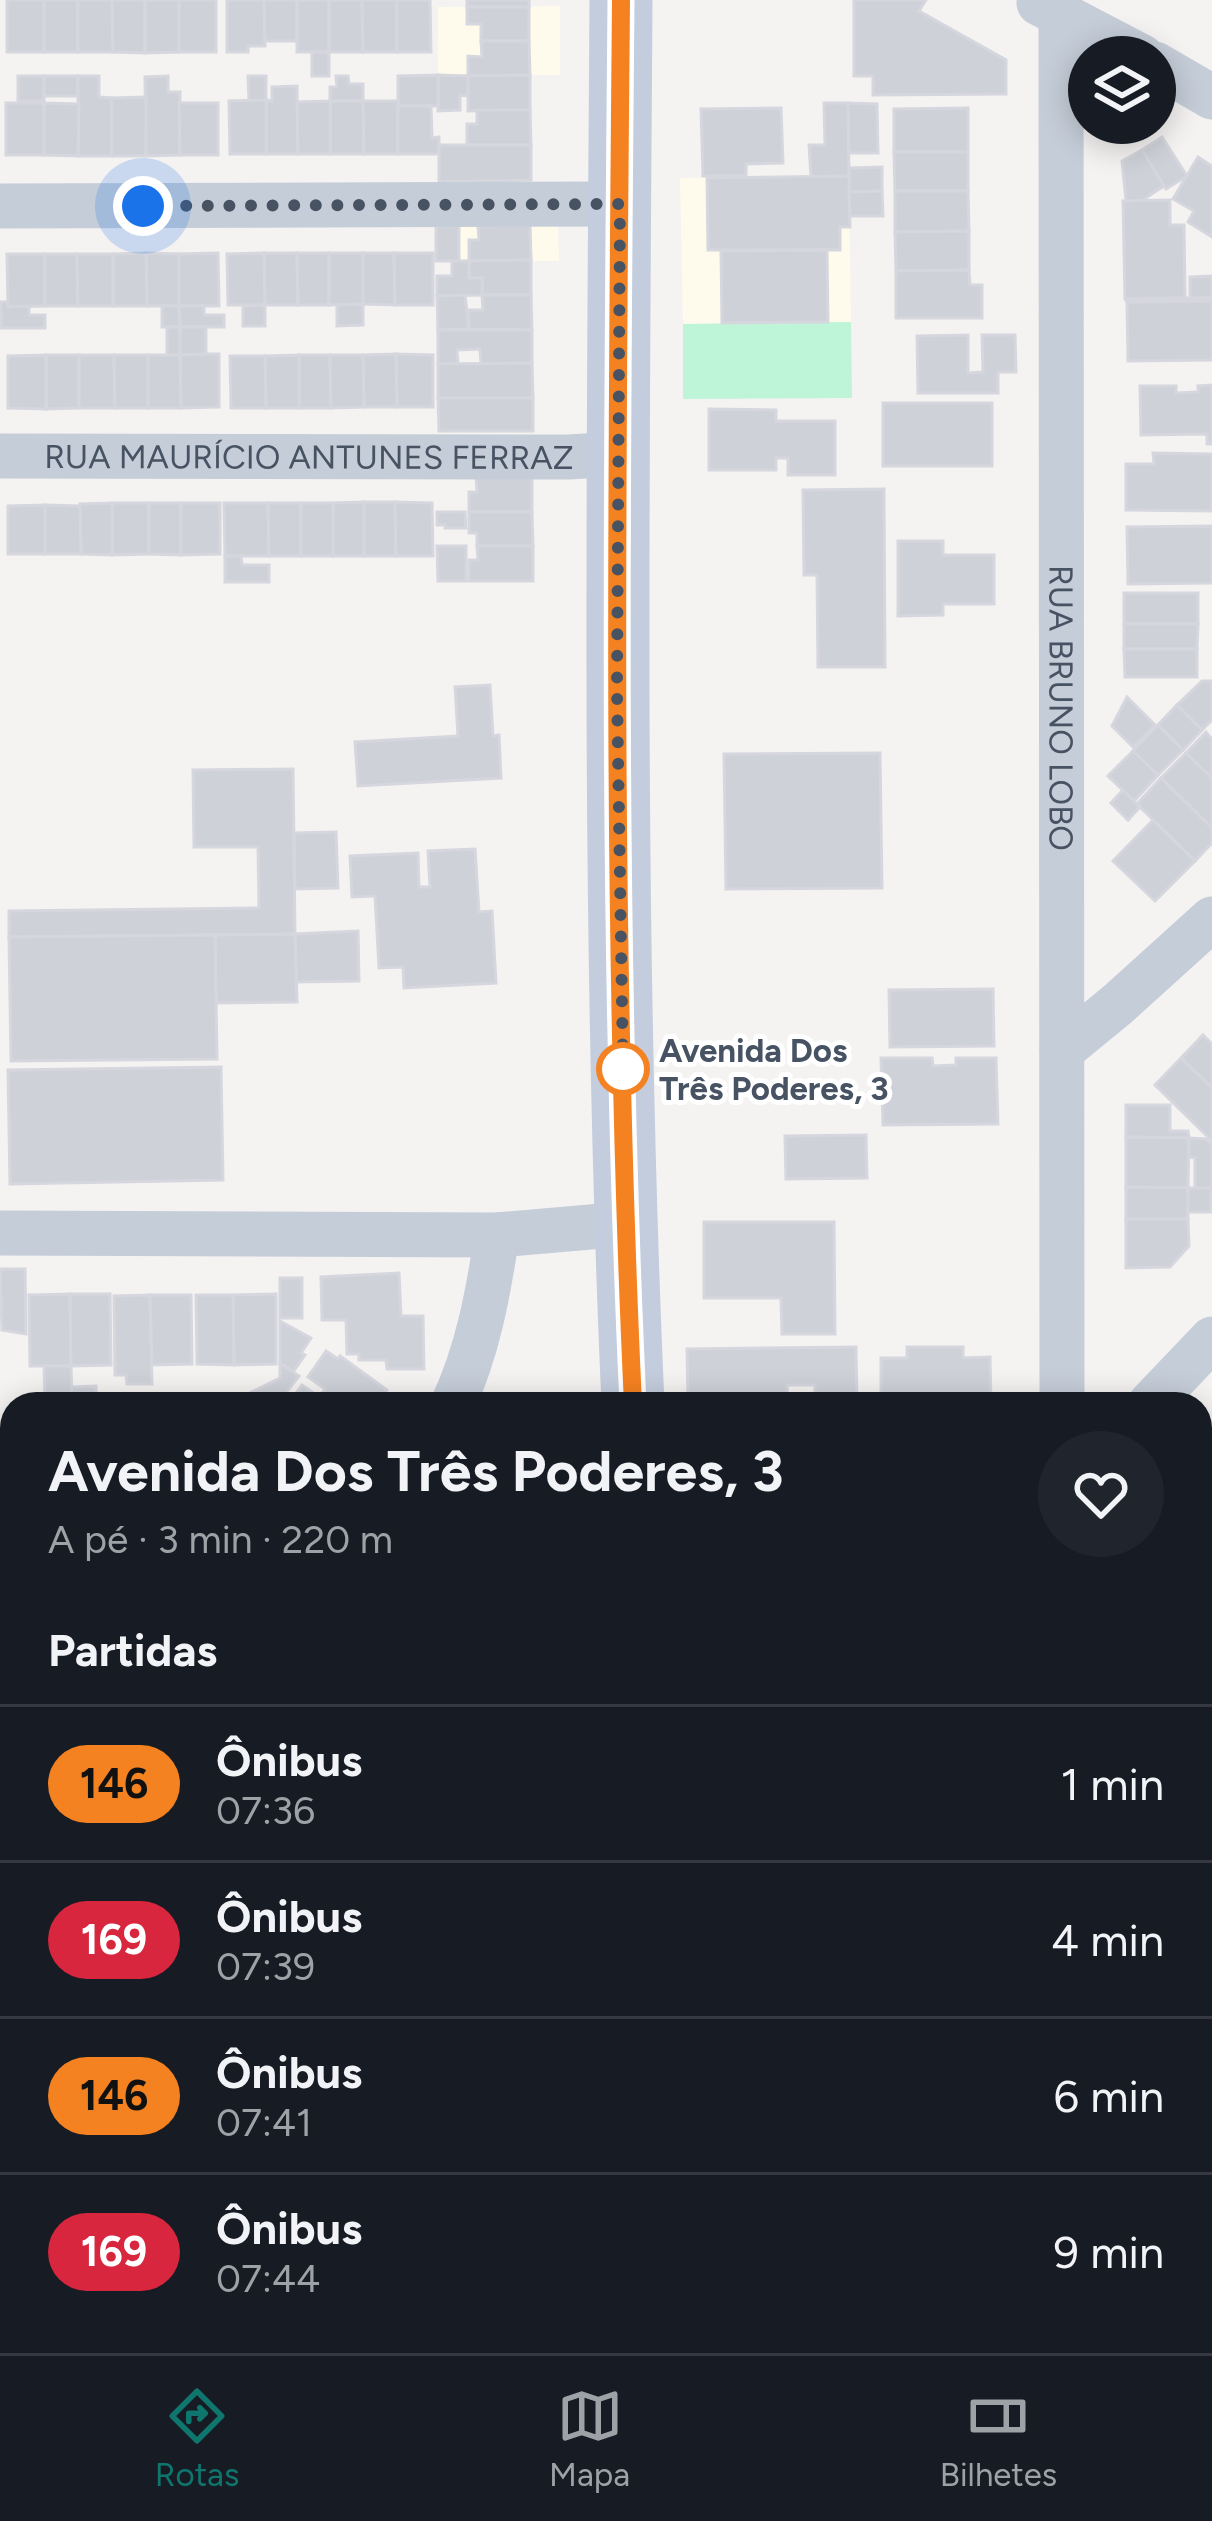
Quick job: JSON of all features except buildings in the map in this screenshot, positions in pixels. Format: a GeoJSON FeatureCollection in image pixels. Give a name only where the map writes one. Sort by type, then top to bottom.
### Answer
{"type":"FeatureCollection","features":[{"type":"Feature","properties":{"kind":"main road"},"geometry":{"type":"LineString","coordinates":[[621,0],[617,689],[625,1224],[632,1392]]}},
{"type":"Feature","properties":{"kind":"street"},"geometry":{"type":"LineString","coordinates":[[1048,8],[1102,36]]}},
{"type":"Feature","properties":{"kind":"street","name":"RUA BRUNO LOBO"},"geometry":{"type":"LineString","coordinates":[[1048,8],[1062,1392]]}},
{"type":"Feature","properties":{"kind":"street"},"geometry":{"type":"LineString","coordinates":[[1176,76],[1212,97]]}},
{"type":"Feature","properties":{"kind":"street"},"geometry":{"type":"LineString","coordinates":[[0,206],[620,204]]}},
{"type":"Feature","properties":{"kind":"street","name":"RUA MAURÍCIO ANTUNES FERRAZ"},"geometry":{"type":"LineString","coordinates":[[0,457],[618,454]]}},
{"type":"Feature","properties":{"kind":"street"},"geometry":{"type":"LineString","coordinates":[[1061,1050],[1212,919]]}},
{"type":"Feature","properties":{"kind":"street"},"geometry":{"type":"LineString","coordinates":[[0,1233],[496,1235],[625,1224]]}},
{"type":"Feature","properties":{"kind":"street"},"geometry":{"type":"LineString","coordinates":[[458,1392],[488,1301],[496,1235]]}},
{"type":"Feature","properties":{"kind":"street"},"geometry":{"type":"LineString","coordinates":[[1161,1392],[1212,1339]]}},
{"type":"Feature","properties":{"kind":"shaded area"},"geometry":{"type":"Polygon","coordinates":[[[560,6],[560,75],[438,75],[438,7],[560,6]]]}},
{"type":"Feature","properties":{"kind":"shaded area"},"geometry":{"type":"Polygon","coordinates":[[[849,176],[851,322],[683,324],[680,178],[849,176]]]}},
{"type":"Feature","properties":{"kind":"shaded area"},"geometry":{"type":"Polygon","coordinates":[[[558,225],[559,261],[436,261],[436,226],[558,225]]]}},
{"type":"Feature","properties":{"kind":"green space"},"geometry":{"type":"Polygon","coordinates":[[[851,322],[852,398],[683,399],[683,324],[851,322]]]}},
{"type":"Feature","properties":{"kind":"bus line","name":"146"},"geometry":{"type":"LineString","coordinates":[[621,0],[617,689],[624,1208],[632,1392]]}},
{"type":"Feature","properties":{"kind":"place","name":"Avenida Dos Três Poderes, 3"},"geometry":{"type":"Point","coordinates":[623,1069]}},
{"type":"Feature","properties":{"kind":"route"},"geometry":{"type":"LineString","coordinates":[[143,206],[620,204],[617,689],[623,1069]]}}]}
